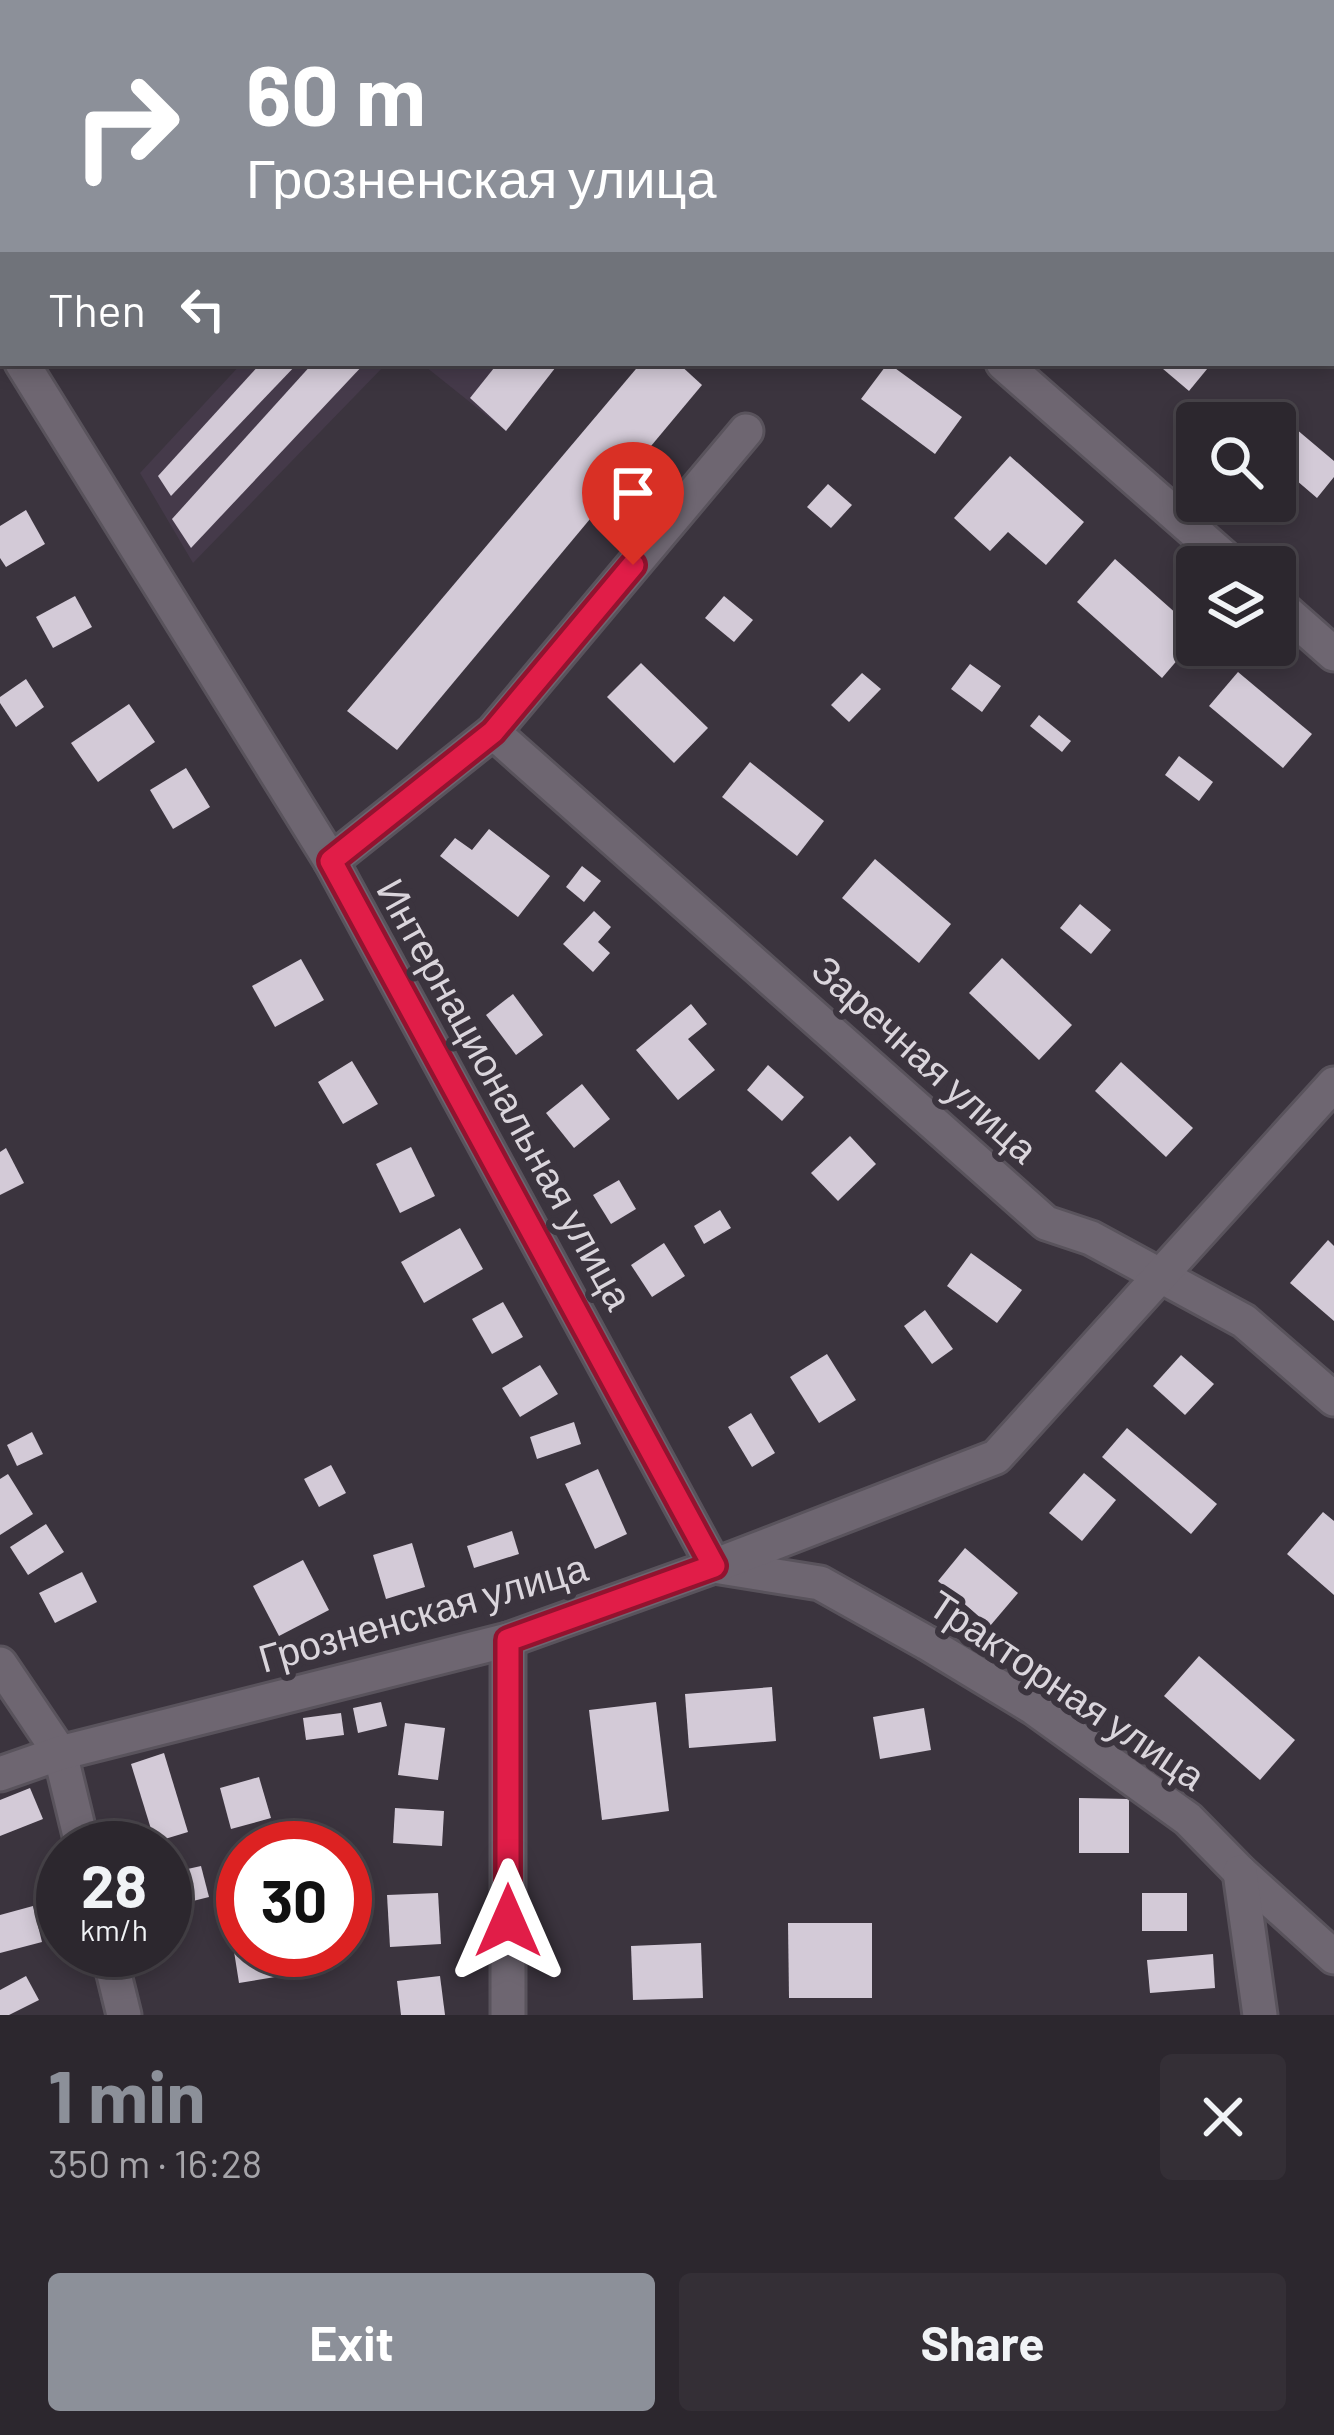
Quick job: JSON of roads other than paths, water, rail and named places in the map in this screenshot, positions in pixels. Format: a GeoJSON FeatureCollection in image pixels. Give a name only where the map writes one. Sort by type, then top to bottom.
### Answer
{"type":"FeatureCollection","features":[{"type":"Feature","properties":{"kind":"street","name":"Интернациональная улица"},"geometry":{"type":"LineString","coordinates":[[24,366],[331,861],[714,1566]]}},
{"type":"Feature","properties":{"kind":"street"},"geometry":{"type":"LineString","coordinates":[[1006,366],[1211,546]]}},
{"type":"Feature","properties":{"kind":"street"},"geometry":{"type":"LineString","coordinates":[[331,861],[493,732],[746,431]]}},
{"type":"Feature","properties":{"kind":"street"},"geometry":{"type":"LineString","coordinates":[[1296,621],[1334,654]]}},
{"type":"Feature","properties":{"kind":"street","name":"Заречная улица"},"geometry":{"type":"LineString","coordinates":[[493,732],[1046,1223],[1091,1238],[1244,1322],[1334,1399]]}},
{"type":"Feature","properties":{"kind":"street","name":"Грозненская улица"},"geometry":{"type":"LineString","coordinates":[[0,1774],[60,1753],[508,1640],[996,1457],[1334,1084]]}},
{"type":"Feature","properties":{"kind":"street","name":"Тракторная улица"},"geometry":{"type":"LineString","coordinates":[[714,1566],[820,1583],[1034,1708],[1188,1819],[1334,1957]]}},
{"type":"Feature","properties":{"kind":"street"},"geometry":{"type":"LineString","coordinates":[[508,1640],[508,2015]]}},
{"type":"Feature","properties":{"kind":"street"},"geometry":{"type":"LineString","coordinates":[[0,1664],[60,1753],[76,1821]]}},
{"type":"Feature","properties":{"kind":"street"},"geometry":{"type":"LineString","coordinates":[[1240,1872],[1260,2015]]}},
{"type":"Feature","properties":{"kind":"street"},"geometry":{"type":"LineString","coordinates":[[115,1977],[124,2015]]}}]}
